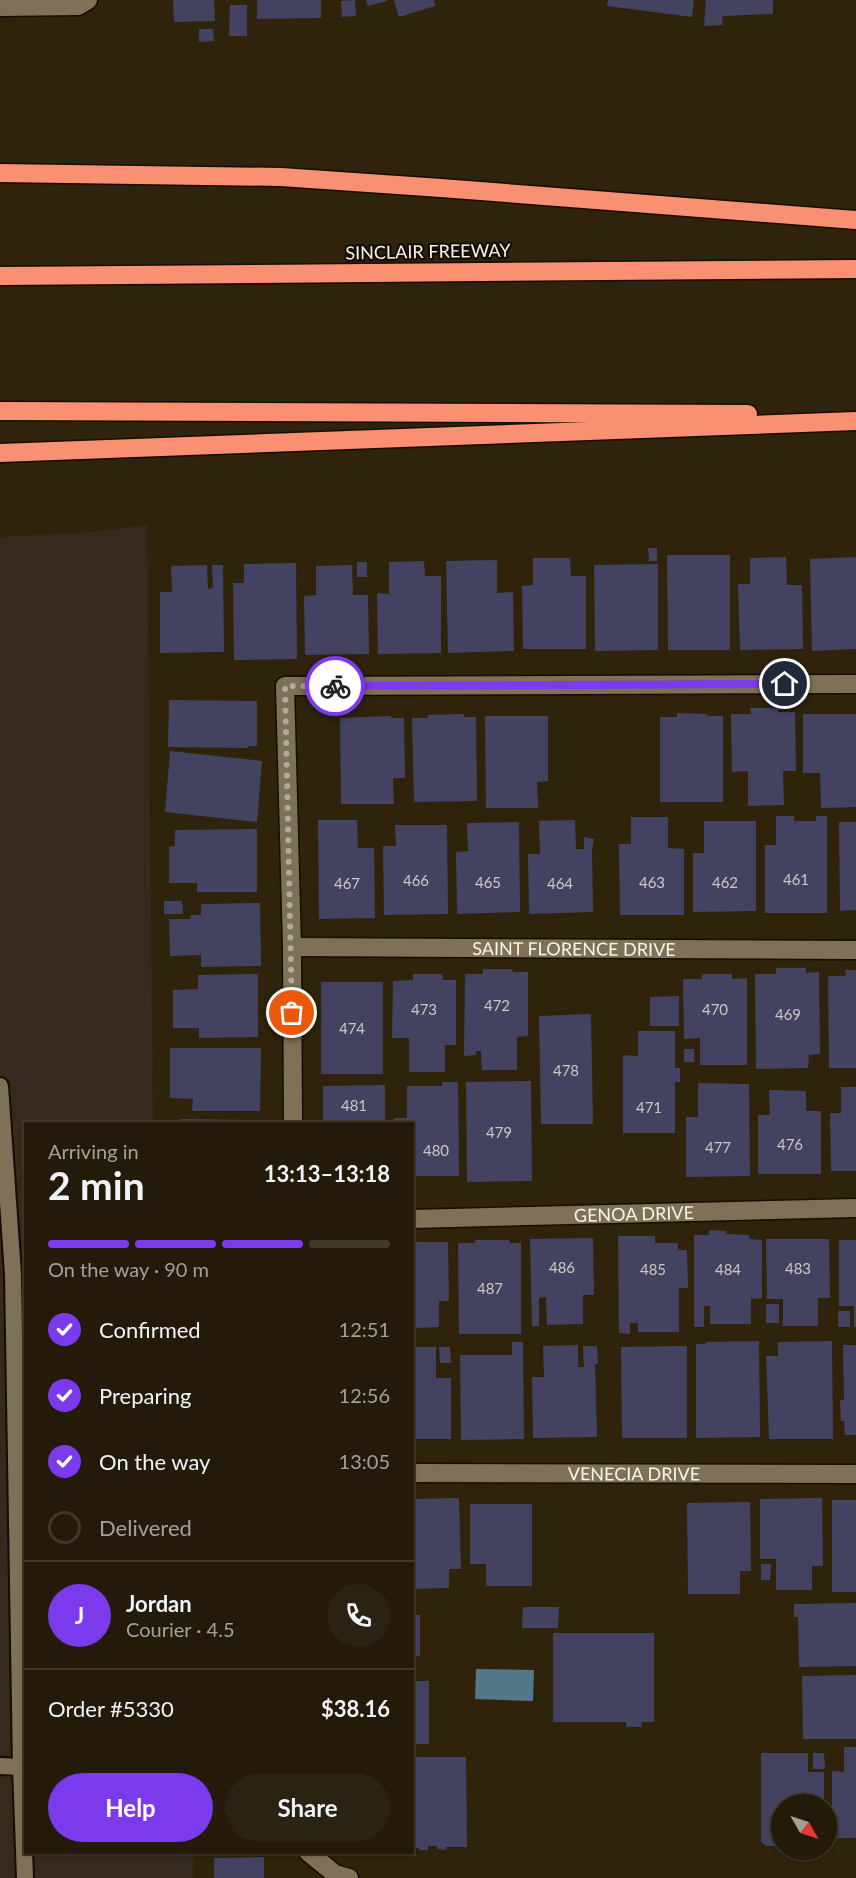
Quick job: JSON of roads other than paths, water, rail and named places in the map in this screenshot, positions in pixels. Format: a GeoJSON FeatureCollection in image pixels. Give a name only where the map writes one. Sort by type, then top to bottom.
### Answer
{"type":"FeatureCollection","features":[{"type":"Feature","properties":{"kind":"highway"},"geometry":{"type":"LineString","coordinates":[[0,173],[281,177],[856,220]]}},
{"type":"Feature","properties":{"kind":"highway","name":"SINCLAIR FREEWAY"},"geometry":{"type":"LineString","coordinates":[[0,276],[856,268]]}},
{"type":"Feature","properties":{"kind":"highway"},"geometry":{"type":"LineString","coordinates":[[0,411],[856,414]]}},
{"type":"Feature","properties":{"kind":"highway"},"geometry":{"type":"LineString","coordinates":[[0,453],[856,421]]}},
{"type":"Feature","properties":{"kind":"street"},"geometry":{"type":"LineString","coordinates":[[0,7],[78,6],[88,0]]}},
{"type":"Feature","properties":{"kind":"street"},"geometry":{"type":"LineString","coordinates":[[293,1122],[292,947],[285,686],[856,684]]}},
{"type":"Feature","properties":{"kind":"street","name":"SAINT FLORENCE DRIVE"},"geometry":{"type":"LineString","coordinates":[[292,947],[856,950]]}},
{"type":"Feature","properties":{"kind":"street","name":"GENOA DRIVE"},"geometry":{"type":"LineString","coordinates":[[414,1220],[856,1208]]}},
{"type":"Feature","properties":{"kind":"street","name":"VENECIA DRIVE"},"geometry":{"type":"LineString","coordinates":[[414,1473],[856,1474]]}},
{"type":"Feature","properties":{"kind":"street"},"geometry":{"type":"LineString","coordinates":[[310,1854],[334,1874],[349,1878]]}},
{"type":"Feature","properties":{"kind":"lane"},"geometry":{"type":"LineString","coordinates":[[0,1086],[24,1850]]}},
{"type":"Feature","properties":{"kind":"lane"},"geometry":{"type":"LineString","coordinates":[[0,1766],[21,1767]]}},
{"type":"Feature","properties":{"kind":"lane"},"geometry":{"type":"LineString","coordinates":[[24,1854],[25,1878]]}},
{"type":"Feature","properties":{"kind":"water"},"geometry":{"type":"Polygon","coordinates":[[[476,1669],[534,1670],[533,1701],[475,1699],[476,1669]]]}}]}
